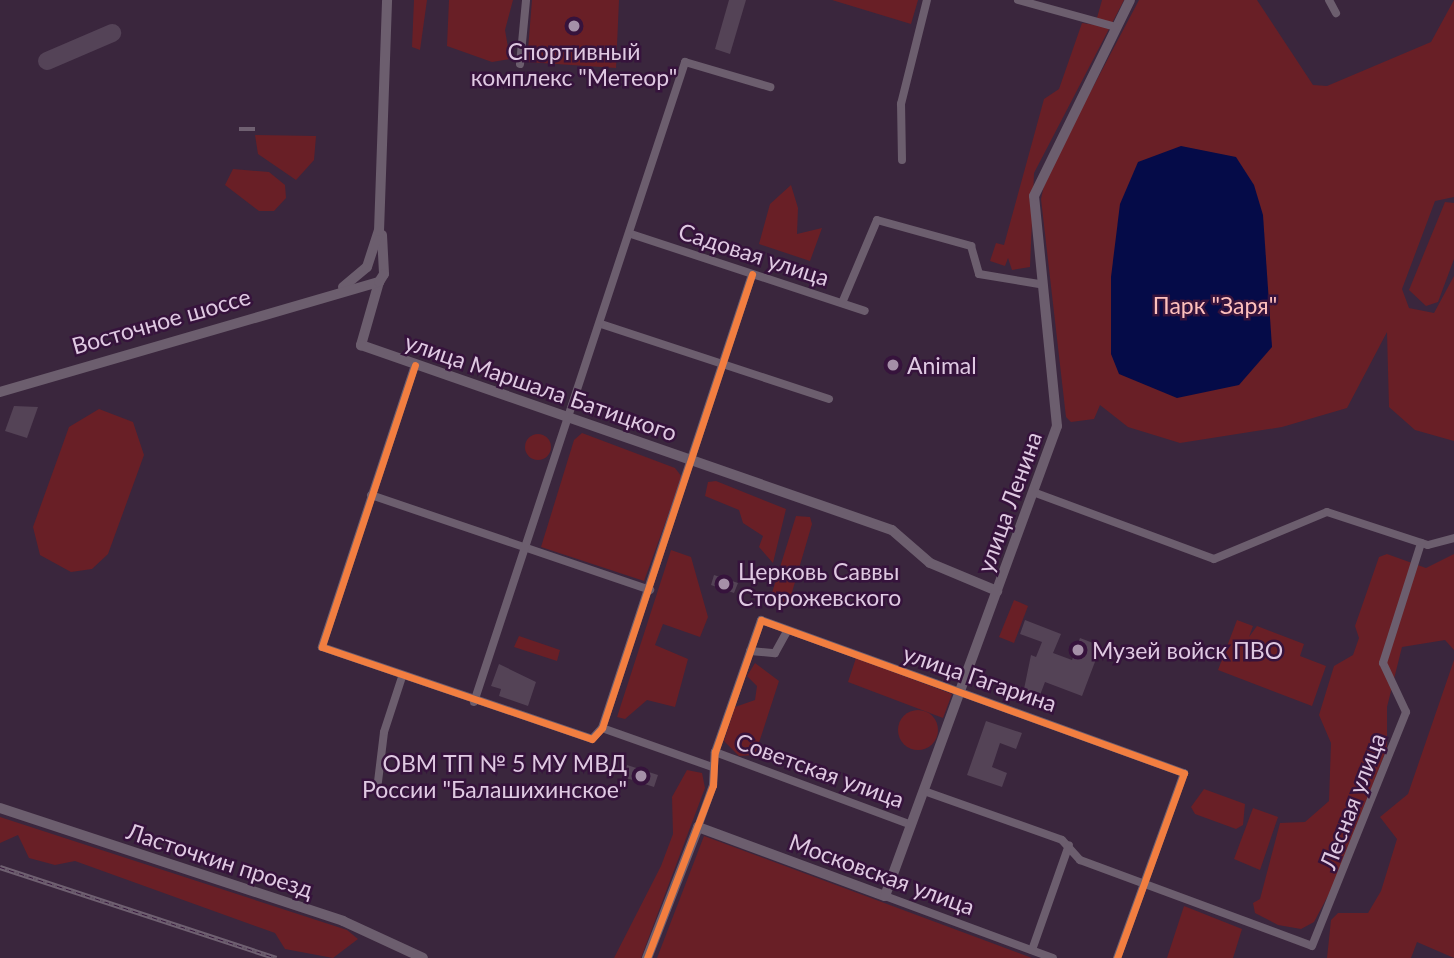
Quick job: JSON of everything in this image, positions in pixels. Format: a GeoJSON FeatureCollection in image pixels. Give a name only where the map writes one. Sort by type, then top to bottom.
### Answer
{"type":"FeatureCollection","features":[{"type":"Feature","properties":{"kind":"main road"},"geometry":{"type":"LineString","coordinates":[[379,280],[387,0]]}},
{"type":"Feature","properties":{"kind":"main road"},"geometry":{"type":"LineString","coordinates":[[367,267],[381,212]]}},
{"type":"Feature","properties":{"kind":"main road"},"geometry":{"type":"LineString","coordinates":[[367,267],[377,264],[379,280]]}},
{"type":"Feature","properties":{"kind":"main road","name":"Восточное шоссе"},"geometry":{"type":"LineString","coordinates":[[335,291],[367,267]]}},
{"type":"Feature","properties":{"kind":"main road","name":"Восточное шоссе"},"geometry":{"type":"LineString","coordinates":[[0,391],[379,280]]}},
{"type":"Feature","properties":{"kind":"street"},"geometry":{"type":"LineString","coordinates":[[520,64],[526,0]]}},
{"type":"Feature","properties":{"kind":"street"},"geometry":{"type":"LineString","coordinates":[[902,160],[901,104],[927,0]]}},
{"type":"Feature","properties":{"kind":"street"},"geometry":{"type":"LineString","coordinates":[[1018,0],[1116,27]]}},
{"type":"Feature","properties":{"kind":"street","name":"улица Ленина"},"geometry":{"type":"LineString","coordinates":[[885,896],[1033,492],[1058,415],[1034,229],[1039,177],[1130,0]]}},
{"type":"Feature","properties":{"kind":"street"},"geometry":{"type":"LineString","coordinates":[[1329,0],[1336,13]]}},
{"type":"Feature","properties":{"kind":"street"},"geometry":{"type":"LineString","coordinates":[[474,702],[631,234],[685,62],[770,88]]}},
{"type":"Feature","properties":{"kind":"street"},"geometry":{"type":"LineString","coordinates":[[842,303],[877,219],[971,246],[979,274],[1039,284]]}},
{"type":"Feature","properties":{"kind":"street","name":"Садовая улица"},"geometry":{"type":"LineString","coordinates":[[631,234],[865,311]]}},
{"type":"Feature","properties":{"kind":"street"},"geometry":{"type":"LineString","coordinates":[[415,365],[322,647],[583,739],[602,728],[725,365],[752,274]]}},
{"type":"Feature","properties":{"kind":"street","name":"улица Маршала Батицкого"},"geometry":{"type":"LineString","coordinates":[[379,280],[361,345],[892,530],[930,563],[997,591]]}},
{"type":"Feature","properties":{"kind":"street"},"geometry":{"type":"LineString","coordinates":[[601,324],[829,398]]}},
{"type":"Feature","properties":{"kind":"street"},"geometry":{"type":"LineString","coordinates":[[1033,492],[1214,559],[1327,512],[1424,544],[1454,538]]}},
{"type":"Feature","properties":{"kind":"street"},"geometry":{"type":"LineString","coordinates":[[371,495],[650,590]]}},
{"type":"Feature","properties":{"kind":"street","name":"Лесная улица"},"geometry":{"type":"LineString","coordinates":[[1307,946],[1315,944],[1335,902],[1406,712],[1383,663],[1424,544]]}},
{"type":"Feature","properties":{"kind":"street","name":"улица Гагарина"},"geometry":{"type":"LineString","coordinates":[[750,651],[761,620],[1184,776],[1144,885]]}},
{"type":"Feature","properties":{"kind":"street"},"geometry":{"type":"LineString","coordinates":[[647,958],[713,785],[715,751],[750,651],[775,653],[788,630]]}},
{"type":"Feature","properties":{"kind":"street"},"geometry":{"type":"LineString","coordinates":[[377,790],[384,732],[402,677]]}},
{"type":"Feature","properties":{"kind":"street","name":"Советская улица"},"geometry":{"type":"LineString","coordinates":[[602,728],[712,767]]}},
{"type":"Feature","properties":{"kind":"street","name":"Советская улица"},"geometry":{"type":"LineString","coordinates":[[715,751],[911,825]]}},
{"type":"Feature","properties":{"kind":"street","name":"Советская улица"},"geometry":{"type":"LineString","coordinates":[[924,790],[1069,845],[1080,860],[1307,946]]}},
{"type":"Feature","properties":{"kind":"street","name":"Ласточкин проезд"},"geometry":{"type":"LineString","coordinates":[[0,808],[343,921],[423,958]]}},
{"type":"Feature","properties":{"kind":"street","name":"Московская улица"},"geometry":{"type":"LineString","coordinates":[[698,827],[1053,958]]}},
{"type":"Feature","properties":{"kind":"street"},"geometry":{"type":"LineString","coordinates":[[1032,950],[1069,845]]}},
{"type":"Feature","properties":{"kind":"street"},"geometry":{"type":"LineString","coordinates":[[1117,958],[1144,885]]}},
{"type":"Feature","properties":{"kind":"green space"},"geometry":{"type":"Polygon","coordinates":[[[414,0],[427,0],[420,50],[412,47],[414,0]]]}},
{"type":"Feature","properties":{"kind":"green space"},"geometry":{"type":"Polygon","coordinates":[[[449,0],[513,0],[505,30],[510,59],[492,62],[447,46],[449,0]]]}},
{"type":"Feature","properties":{"kind":"green space","name":"Спортивный комплекс \"Метеор\""},"geometry":{"type":"Polygon","coordinates":[[[532,0],[619,0],[616,68],[527,62],[532,0]]]}},
{"type":"Feature","properties":{"kind":"green space"},"geometry":{"type":"Polygon","coordinates":[[[832,0],[918,0],[911,24],[832,0]]]}},
{"type":"Feature","properties":{"kind":"green space"},"geometry":{"type":"Polygon","coordinates":[[[1102,0],[1124,0],[1034,173],[1030,267],[1012,270],[1008,258],[1005,266],[990,261],[996,243],[1004,245],[1044,99],[1059,89],[1082,23],[1095,25],[1102,0]]]}},
{"type":"Feature","properties":{"kind":"green space","name":"Парк \"Заря\""},"geometry":{"type":"Polygon","coordinates":[[[1139,0],[1257,0],[1313,85],[1327,86],[1431,42],[1454,0],[1454,197],[1435,201],[1402,289],[1409,308],[1434,313],[1454,276],[1454,441],[1415,430],[1389,407],[1387,332],[1347,408],[1282,427],[1180,443],[1128,427],[1100,405],[1094,419],[1071,422],[1066,417],[1041,199],[1046,176],[1139,0]]]}},
{"type":"Feature","properties":{"kind":"green space"},"geometry":{"type":"Polygon","coordinates":[[[255,135],[316,136],[314,160],[296,180],[258,154],[255,135]]]}},
{"type":"Feature","properties":{"kind":"green space"},"geometry":{"type":"Polygon","coordinates":[[[233,169],[269,172],[285,185],[286,198],[274,211],[259,211],[225,185],[233,169]]]}},
{"type":"Feature","properties":{"kind":"green space"},"geometry":{"type":"Polygon","coordinates":[[[791,185],[798,208],[797,234],[822,228],[810,261],[759,244],[770,204],[791,185]]]}},
{"type":"Feature","properties":{"kind":"green space"},"geometry":{"type":"Polygon","coordinates":[[[1445,202],[1454,203],[1454,259],[1438,302],[1426,306],[1409,290],[1445,202]]]}},
{"type":"Feature","properties":{"kind":"green space"},"geometry":{"type":"Polygon","coordinates":[[[99,409],[133,422],[144,455],[108,554],[92,569],[71,572],[40,555],[33,527],[69,427],[99,409]]]}},
{"type":"Feature","properties":{"kind":"green space"},"geometry":{"type":"Polygon","coordinates":[[[582,433],[675,468],[682,477],[644,581],[541,547],[574,440],[582,433]]]}},
{"type":"Feature","properties":{"kind":"green space"},"geometry":{"type":"Polygon","coordinates":[[[538,434],[547,438],[551,447],[547,456],[538,460],[529,456],[525,447],[529,438],[538,434]]]}},
{"type":"Feature","properties":{"kind":"green space"},"geometry":{"type":"Polygon","coordinates":[[[716,481],[786,509],[773,563],[759,547],[763,536],[743,523],[739,510],[705,496],[708,482],[716,481]]]}},
{"type":"Feature","properties":{"kind":"green space"},"geometry":{"type":"Polygon","coordinates":[[[796,516],[810,517],[812,524],[790,599],[782,606],[771,596],[796,516]]]}},
{"type":"Feature","properties":{"kind":"green space"},"geometry":{"type":"Polygon","coordinates":[[[671,550],[691,557],[708,617],[700,637],[663,624],[655,645],[688,659],[675,707],[647,700],[625,719],[617,717],[671,550]]]}},
{"type":"Feature","properties":{"kind":"green space"},"geometry":{"type":"Polygon","coordinates":[[[1387,554],[1426,568],[1454,554],[1454,650],[1445,640],[1402,647],[1387,707],[1387,748],[1338,877],[1314,922],[1301,929],[1278,925],[1255,913],[1253,903],[1260,899],[1280,823],[1305,822],[1329,801],[1331,743],[1319,715],[1334,666],[1353,655],[1359,638],[1355,626],[1379,557],[1387,554]]]}},
{"type":"Feature","properties":{"kind":"green space"},"geometry":{"type":"Polygon","coordinates":[[[1014,600],[1028,606],[1014,643],[999,637],[1014,600]]]}},
{"type":"Feature","properties":{"kind":"green space"},"geometry":{"type":"Polygon","coordinates":[[[1237,620],[1253,626],[1249,637],[1257,626],[1304,644],[1300,656],[1326,666],[1312,706],[1218,670],[1237,620]]]}},
{"type":"Feature","properties":{"kind":"green space"},"geometry":{"type":"Polygon","coordinates":[[[519,636],[560,650],[557,661],[514,647],[519,636]]]}},
{"type":"Feature","properties":{"kind":"green space"},"geometry":{"type":"Polygon","coordinates":[[[856,658],[952,694],[943,718],[848,682],[856,658]]]}},
{"type":"Feature","properties":{"kind":"green space"},"geometry":{"type":"Polygon","coordinates":[[[1454,660],[1454,958],[1417,942],[1411,958],[1327,958],[1331,920],[1338,913],[1368,913],[1381,891],[1397,839],[1380,817],[1408,794],[1454,660]]]}},
{"type":"Feature","properties":{"kind":"green space"},"geometry":{"type":"Polygon","coordinates":[[[755,663],[779,681],[755,755],[739,756],[724,741],[735,707],[755,700],[757,686],[747,676],[755,663]]]}},
{"type":"Feature","properties":{"kind":"green space"},"geometry":{"type":"Polygon","coordinates":[[[918,710],[926,711],[932,716],[937,722],[937,738],[932,744],[926,749],[918,750],[910,749],[904,744],[899,738],[898,730],[899,722],[904,716],[910,711],[918,710]]]}},
{"type":"Feature","properties":{"kind":"green space"},"geometry":{"type":"Polygon","coordinates":[[[687,770],[702,773],[705,788],[641,958],[614,958],[661,866],[673,834],[672,797],[687,770]]]}},
{"type":"Feature","properties":{"kind":"green space"},"geometry":{"type":"Polygon","coordinates":[[[1204,789],[1245,804],[1243,825],[1236,829],[1195,814],[1191,807],[1204,789]]]}},
{"type":"Feature","properties":{"kind":"green space"},"geometry":{"type":"Polygon","coordinates":[[[1253,808],[1278,817],[1260,870],[1234,859],[1253,808]]]}},
{"type":"Feature","properties":{"kind":"green space"},"geometry":{"type":"Polygon","coordinates":[[[0,817],[347,930],[358,939],[333,958],[285,949],[275,933],[75,861],[55,865],[29,858],[18,835],[0,843],[0,817]]]}},
{"type":"Feature","properties":{"kind":"green space"},"geometry":{"type":"Polygon","coordinates":[[[704,836],[1032,958],[657,958],[704,836]]]}},
{"type":"Feature","properties":{"kind":"green space"},"geometry":{"type":"Polygon","coordinates":[[[1184,906],[1242,929],[1233,958],[1167,958],[1184,906]]]}},
{"type":"Feature","properties":{"kind":"shaded area"},"geometry":{"type":"Polygon","coordinates":[[[1181,146],[1236,157],[1254,185],[1263,215],[1272,347],[1239,385],[1177,398],[1119,374],[1111,354],[1111,277],[1120,204],[1138,162],[1181,146]]]}},
{"type":"Feature","properties":{"kind":"building"},"geometry":{"type":"Polygon","coordinates":[[[729,0],[746,0],[730,54],[715,49],[729,0]]]}},
{"type":"Feature","properties":{"kind":"building"},"geometry":{"type":"Polygon","coordinates":[[[14,406],[38,407],[27,438],[5,431],[14,406]]]}},
{"type":"Feature","properties":{"kind":"building","name":"Церковь Саввы Сторожевского"},"geometry":{"type":"Polygon","coordinates":[[[714,575],[738,583],[734,593],[711,585],[714,575]]]}},
{"type":"Feature","properties":{"kind":"building"},"geometry":{"type":"Polygon","coordinates":[[[1025,620],[1061,634],[1053,653],[1072,660],[1080,638],[1101,646],[1082,696],[1045,682],[1040,695],[1024,689],[1031,655],[1036,657],[1042,642],[1020,634],[1025,620]]]}},
{"type":"Feature","properties":{"kind":"building"},"geometry":{"type":"Polygon","coordinates":[[[499,664],[536,682],[528,706],[499,696],[501,689],[491,686],[499,664]]]}},
{"type":"Feature","properties":{"kind":"building"},"geometry":{"type":"Polygon","coordinates":[[[986,721],[1022,733],[1016,749],[1000,743],[992,767],[1007,773],[1002,787],[967,775],[986,721]]]}},
{"type":"Feature","properties":{"kind":"building","name":"ОВМ ТП № 5 МУ МВД России \"Балашихинское\""},"geometry":{"type":"Polygon","coordinates":[[[627,765],[658,775],[654,787],[623,777],[627,765]]]}},
{"type":"Feature","properties":{"kind":"taxiway"},"geometry":{"type":"LineString","coordinates":[[47,61],[112,33]]}},
{"type":"Feature","properties":{"kind":"railway"},"geometry":{"type":"LineString","coordinates":[[239,129],[255,129]]}},
{"type":"Feature","properties":{"kind":"railway"},"geometry":{"type":"LineString","coordinates":[[0,867],[276,958]]}},
{"type":"Feature","properties":{"kind":"cycle path"},"geometry":{"type":"LineString","coordinates":[[415,365],[322,647],[592,739],[602,728],[752,274]]}},
{"type":"Feature","properties":{"kind":"cycle path"},"geometry":{"type":"LineString","coordinates":[[647,958],[713,785],[715,752],[761,620],[1184,773],[1117,958]]}},
{"type":"Feature","properties":{"kind":"place","name":"Спортивный комплекс \"Метеор\""},"geometry":{"type":"Point","coordinates":[574,26]}},
{"type":"Feature","properties":{"kind":"place","name":"Animal"},"geometry":{"type":"Point","coordinates":[893,365]}},
{"type":"Feature","properties":{"kind":"place","name":"Церковь Саввы Сторожевского"},"geometry":{"type":"Point","coordinates":[724,584]}},
{"type":"Feature","properties":{"kind":"place","name":"Музей войск ПВО"},"geometry":{"type":"Point","coordinates":[1078,650]}},
{"type":"Feature","properties":{"kind":"place","name":"ОВМ ТП № 5 МУ МВД России \"Балашихинское\""},"geometry":{"type":"Point","coordinates":[641,776]}}]}
